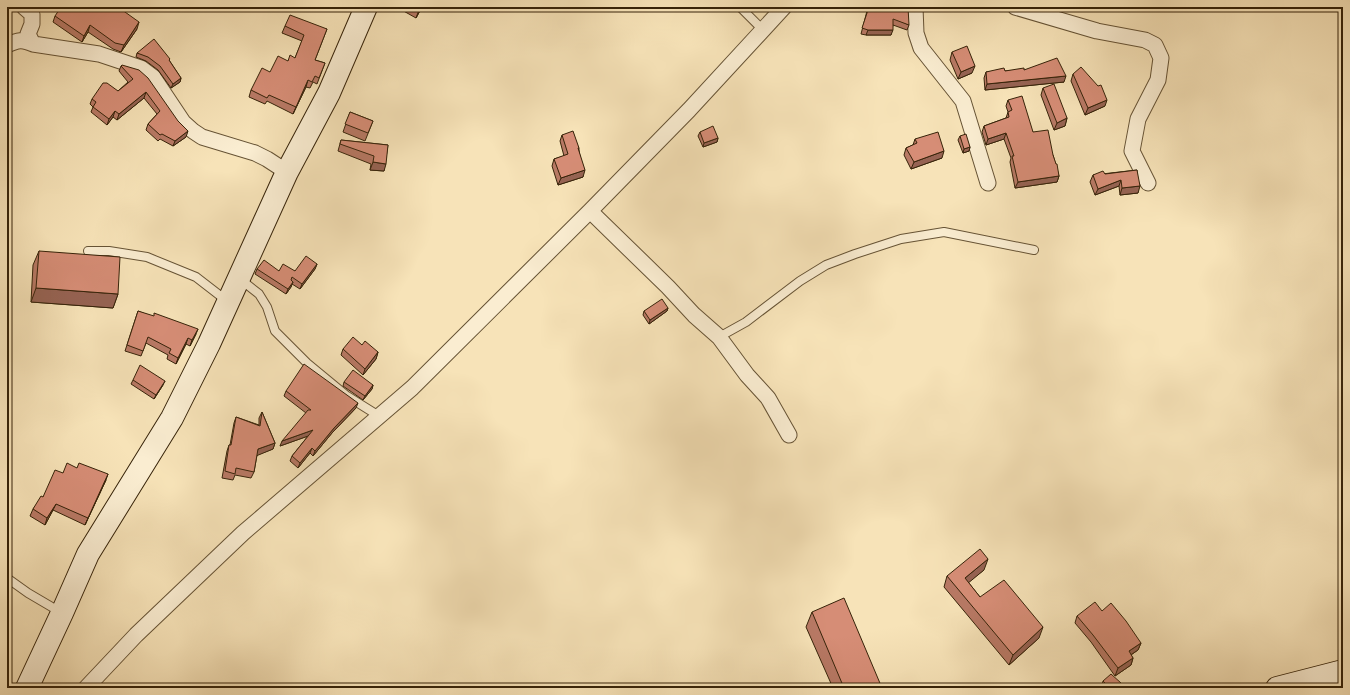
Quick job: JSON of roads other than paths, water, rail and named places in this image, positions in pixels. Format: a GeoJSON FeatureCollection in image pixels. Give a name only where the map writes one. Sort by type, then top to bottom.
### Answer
{"type":"FeatureCollection","features":[{"type":"Feature","properties":{"kind":"street"},"geometry":{"type":"LineString","coordinates":[[24,7],[32,14],[32,24],[28,34],[33,44]]}},
{"type":"Feature","properties":{"kind":"street"},"geometry":{"type":"LineString","coordinates":[[27,688],[88,554],[172,418],[209,344],[287,172],[329,93],[366,7]]}},
{"type":"Feature","properties":{"kind":"street"},"geometry":{"type":"LineString","coordinates":[[86,688],[136,635],[243,534],[412,388],[689,110],[762,29],[784,7]]}},
{"type":"Feature","properties":{"kind":"street"},"geometry":{"type":"LineString","coordinates":[[915,7],[916,33],[921,48],[963,100],[988,183]]}},
{"type":"Feature","properties":{"kind":"street"},"geometry":{"type":"LineString","coordinates":[[1015,7],[1097,31],[1145,40],[1155,45],[1161,58],[1158,80],[1138,120],[1132,151],[1148,183]]}},
{"type":"Feature","properties":{"kind":"street"},"geometry":{"type":"LineString","coordinates":[[7,45],[15,41],[25,40],[33,44],[99,54],[142,68],[153,77],[183,122],[193,131],[202,137],[255,153],[287,172]]}},
{"type":"Feature","properties":{"kind":"street"},"geometry":{"type":"LineString","coordinates":[[590,211],[668,287],[694,315],[719,337],[747,375],[768,398],[789,435]]}},
{"type":"Feature","properties":{"kind":"street"},"geometry":{"type":"LineString","coordinates":[[1277,688],[1323,682],[1343,671]]}},
{"type":"Feature","properties":{"kind":"lane"},"geometry":{"type":"LineString","coordinates":[[740,7],[762,29]]}},
{"type":"Feature","properties":{"kind":"lane"},"geometry":{"type":"LineString","coordinates":[[719,337],[746,322],[800,281],[826,265],[901,239],[944,232],[1034,250]]}},
{"type":"Feature","properties":{"kind":"lane"},"geometry":{"type":"LineString","coordinates":[[88,251],[147,257],[196,277],[228,302]]}},
{"type":"Feature","properties":{"kind":"lane"},"geometry":{"type":"LineString","coordinates":[[238,278],[260,294],[267,307],[275,331],[307,363],[347,396],[379,416]]}},
{"type":"Feature","properties":{"kind":"lane"},"geometry":{"type":"LineString","coordinates":[[7,578],[62,613]]}}]}
